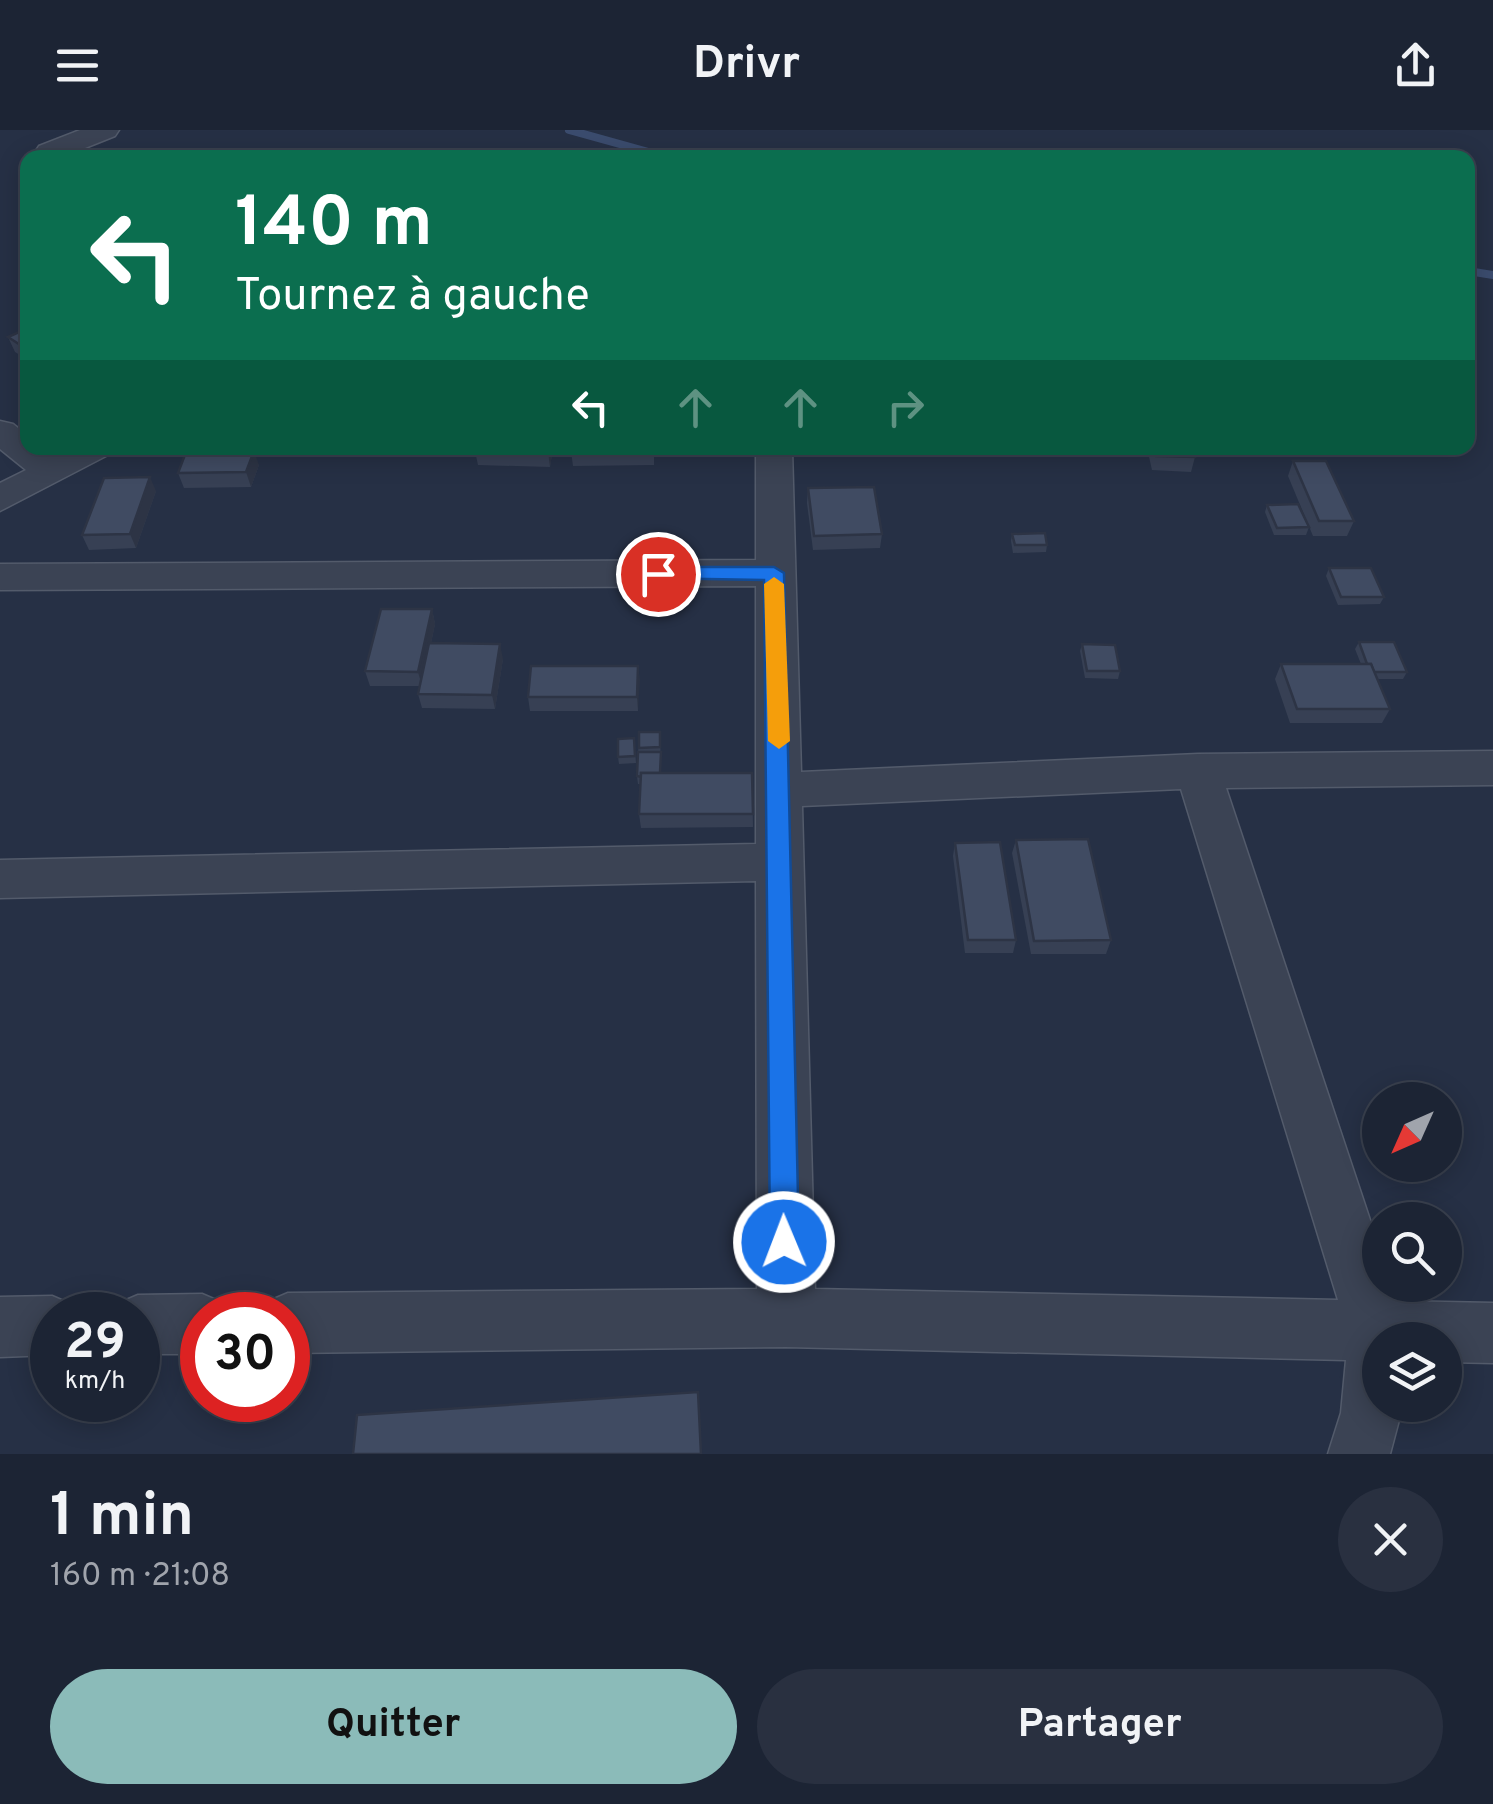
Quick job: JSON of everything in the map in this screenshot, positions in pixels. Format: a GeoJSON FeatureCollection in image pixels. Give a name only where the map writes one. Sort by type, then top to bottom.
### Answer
{"type":"FeatureCollection","features":[{"type":"Feature","properties":{"kind":"street"},"geometry":{"type":"LineString","coordinates":[[53,150],[106,130]]}},
{"type":"Feature","properties":{"kind":"street"},"geometry":{"type":"LineString","coordinates":[[31,455],[51,470]]}},
{"type":"Feature","properties":{"kind":"street"},"geometry":{"type":"LineString","coordinates":[[0,499],[80,455]]}},
{"type":"Feature","properties":{"kind":"street"},"geometry":{"type":"LineString","coordinates":[[774,455],[786,1318]]}},
{"type":"Feature","properties":{"kind":"street"},"geometry":{"type":"LineString","coordinates":[[0,577],[774,573]]}},
{"type":"Feature","properties":{"kind":"street"},"geometry":{"type":"LineString","coordinates":[[780,790],[1198,771],[1493,768]]}},
{"type":"Feature","properties":{"kind":"street"},"geometry":{"type":"LineString","coordinates":[[1198,771],[1374,1322]]}},
{"type":"Feature","properties":{"kind":"street"},"geometry":{"type":"LineString","coordinates":[[0,879],[779,862]]}},
{"type":"Feature","properties":{"kind":"street"},"geometry":{"type":"LineString","coordinates":[[310,1324],[786,1318],[1362,1333]]}},
{"type":"Feature","properties":{"kind":"street"},"geometry":{"type":"LineString","coordinates":[[0,1326],[30,1326]]}},
{"type":"Feature","properties":{"kind":"street"},"geometry":{"type":"LineString","coordinates":[[1462,1333],[1493,1333]]}},
{"type":"Feature","properties":{"kind":"street"},"geometry":{"type":"LineString","coordinates":[[1358,1454],[1369,1422]]}},
{"type":"Feature","properties":{"kind":"building"},"geometry":{"type":"Polygon","coordinates":[[[20,332],[20,345],[8,337],[20,332]]]}},
{"type":"Feature","properties":{"kind":"building"},"geometry":{"type":"Polygon","coordinates":[[[185,455],[252,455],[246,472],[178,473],[185,455]]]}},
{"type":"Feature","properties":{"kind":"building"},"geometry":{"type":"Polygon","coordinates":[[[1293,461],[1326,461],[1354,521],[1319,521],[1293,461]]]}},
{"type":"Feature","properties":{"kind":"building"},"geometry":{"type":"Polygon","coordinates":[[[150,477],[130,534],[82,535],[104,478],[150,477]]]}},
{"type":"Feature","properties":{"kind":"building"},"geometry":{"type":"Polygon","coordinates":[[[874,487],[882,534],[814,536],[808,488],[874,487]]]}},
{"type":"Feature","properties":{"kind":"building"},"geometry":{"type":"Polygon","coordinates":[[[1298,504],[1309,527],[1277,528],[1267,505],[1298,504]]]}},
{"type":"Feature","properties":{"kind":"building"},"geometry":{"type":"Polygon","coordinates":[[[1045,533],[1047,545],[1015,545],[1012,534],[1045,533]]]}},
{"type":"Feature","properties":{"kind":"building"},"geometry":{"type":"Polygon","coordinates":[[[1329,568],[1371,568],[1384,597],[1341,597],[1329,568]]]}},
{"type":"Feature","properties":{"kind":"building"},"geometry":{"type":"Polygon","coordinates":[[[381,609],[432,609],[418,672],[365,671],[381,609]]]}},
{"type":"Feature","properties":{"kind":"building"},"geometry":{"type":"Polygon","coordinates":[[[1359,642],[1394,642],[1407,672],[1374,672],[1359,642]]]}},
{"type":"Feature","properties":{"kind":"building"},"geometry":{"type":"Polygon","coordinates":[[[429,643],[500,644],[492,695],[418,694],[429,643]]]}},
{"type":"Feature","properties":{"kind":"building"},"geometry":{"type":"Polygon","coordinates":[[[1082,644],[1115,645],[1120,671],[1087,671],[1082,644]]]}},
{"type":"Feature","properties":{"kind":"building"},"geometry":{"type":"Polygon","coordinates":[[[1281,664],[1371,664],[1390,709],[1297,709],[1281,664]]]}},
{"type":"Feature","properties":{"kind":"building"},"geometry":{"type":"Polygon","coordinates":[[[531,666],[638,666],[637,697],[528,697],[531,666]]]}},
{"type":"Feature","properties":{"kind":"building"},"geometry":{"type":"Polygon","coordinates":[[[639,732],[660,732],[660,747],[639,748],[639,732]]]}},
{"type":"Feature","properties":{"kind":"building"},"geometry":{"type":"Polygon","coordinates":[[[634,738],[635,756],[618,757],[618,739],[634,738]]]}},
{"type":"Feature","properties":{"kind":"building"},"geometry":{"type":"Polygon","coordinates":[[[638,752],[661,752],[660,773],[637,776],[638,752]]]}},
{"type":"Feature","properties":{"kind":"building"},"geometry":{"type":"Polygon","coordinates":[[[641,773],[752,773],[753,814],[639,814],[641,773]]]}},
{"type":"Feature","properties":{"kind":"building"},"geometry":{"type":"Polygon","coordinates":[[[1088,839],[1111,940],[1034,941],[1016,840],[1088,839]]]}},
{"type":"Feature","properties":{"kind":"building"},"geometry":{"type":"Polygon","coordinates":[[[1000,842],[1016,940],[968,940],[955,843],[1000,842]]]}},
{"type":"Feature","properties":{"kind":"building"},"geometry":{"type":"Polygon","coordinates":[[[698,1392],[701,1454],[353,1454],[357,1415],[698,1392]]]}},
{"type":"Feature","properties":{"kind":"waterway"},"geometry":{"type":"LineString","coordinates":[[569,130],[641,150]]}},
{"type":"Feature","properties":{"kind":"waterway"},"geometry":{"type":"LineString","coordinates":[[1475,272],[1493,275]]}},
{"type":"Feature","properties":{"kind":"slow traffic"},"geometry":{"type":"LineString","coordinates":[[774,584],[779,741]]}},
{"type":"Feature","properties":{"kind":"route"},"geometry":{"type":"LineString","coordinates":[[658,574],[774,573],[784,1242]]}}]}
